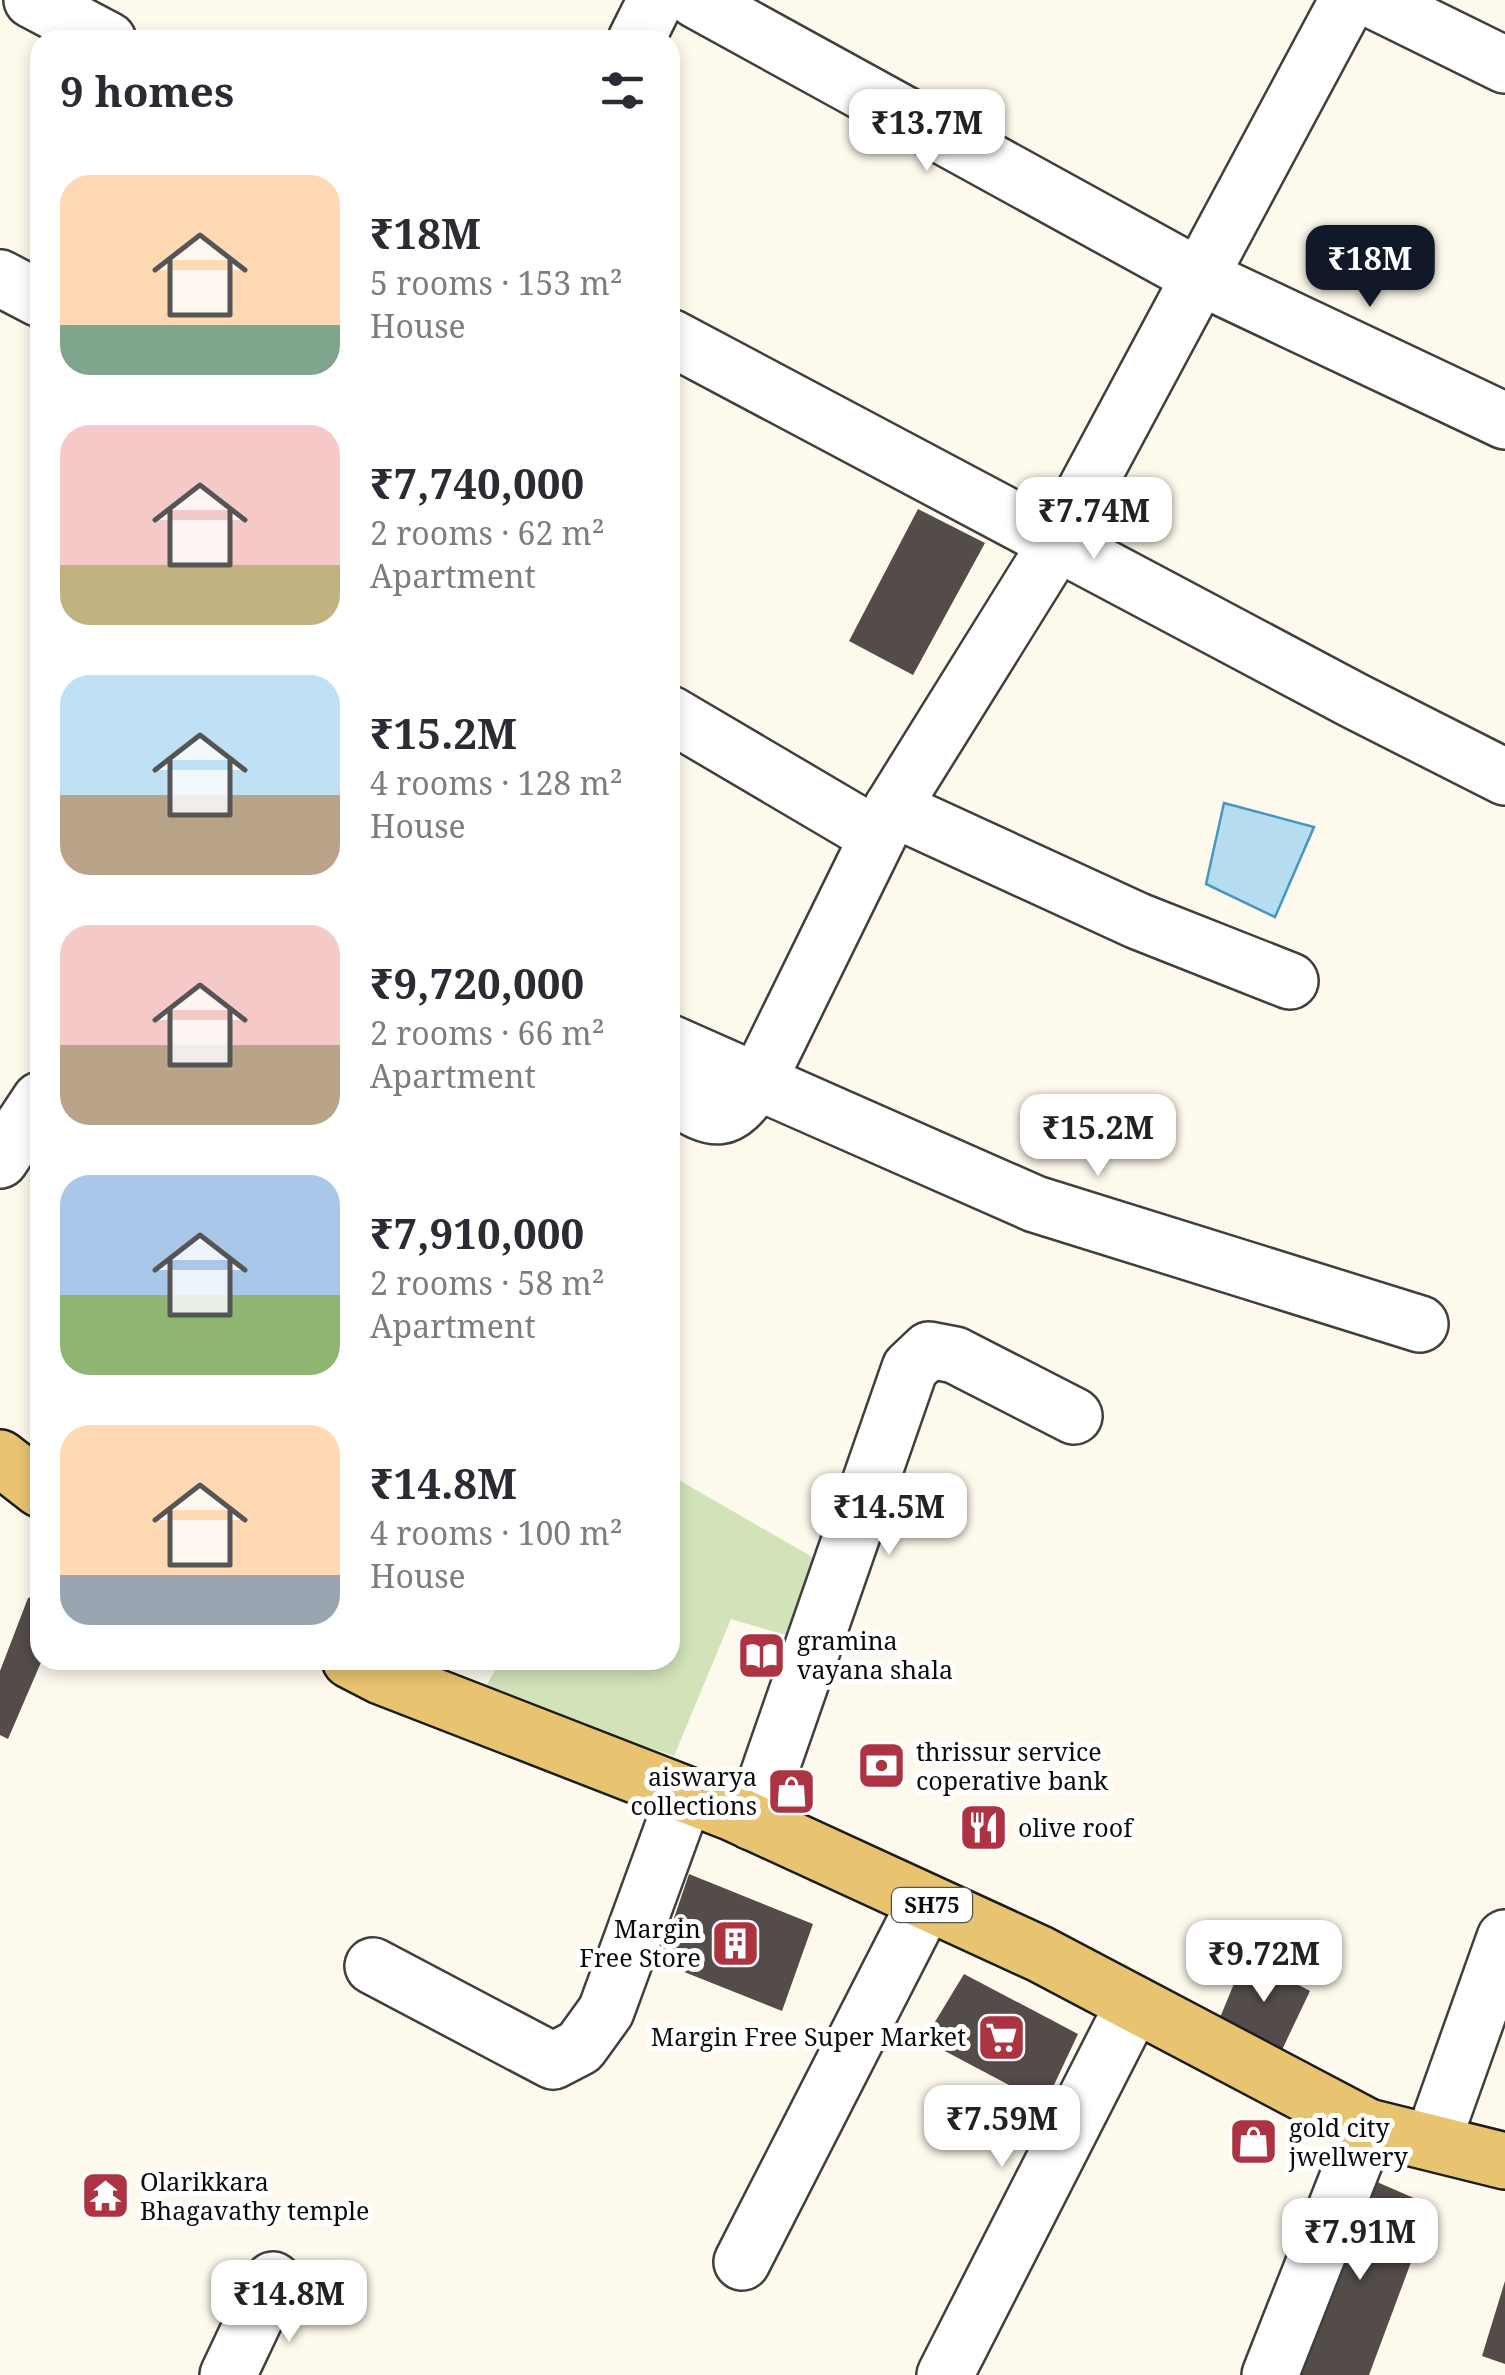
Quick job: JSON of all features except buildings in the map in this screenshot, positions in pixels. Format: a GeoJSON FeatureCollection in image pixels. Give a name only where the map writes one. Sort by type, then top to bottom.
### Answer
{"type":"FeatureCollection","features":[{"type":"Feature","properties":{"kind":"main road"},"geometry":{"type":"LineString","coordinates":[[0,1458],[30,1481]]}},
{"type":"Feature","properties":{"kind":"main road","name":"SH75"},"geometry":{"type":"LineString","coordinates":[[369,1670],[752,1822],[1040,1954],[1368,2127],[1433,2140],[1505,2161]]}},
{"type":"Feature","properties":{"kind":"street"},"geometry":{"type":"LineString","coordinates":[[32,0],[89,30]]}},
{"type":"Feature","properties":{"kind":"street"},"geometry":{"type":"LineString","coordinates":[[641,30],[656,0]]}},
{"type":"Feature","properties":{"kind":"street"},"geometry":{"type":"LineString","coordinates":[[696,0],[1198,276],[1505,421]]}},
{"type":"Feature","properties":{"kind":"street"},"geometry":{"type":"LineString","coordinates":[[680,1102],[702,1114],[721,1117],[736,1112],[758,1082],[884,822],[1056,543],[1348,0]]}},
{"type":"Feature","properties":{"kind":"street"},"geometry":{"type":"LineString","coordinates":[[1373,0],[1505,65]]}},
{"type":"Feature","properties":{"kind":"street"},"geometry":{"type":"LineString","coordinates":[[0,278],[30,294]]}},
{"type":"Feature","properties":{"kind":"street"},"geometry":{"type":"LineString","coordinates":[[680,342],[1505,777]]}},
{"type":"Feature","properties":{"kind":"street"},"geometry":{"type":"LineString","coordinates":[[680,719],[884,822],[1290,980]]}},
{"type":"Feature","properties":{"kind":"street"},"geometry":{"type":"LineString","coordinates":[[680,1047],[1036,1204],[1420,1324]]}},
{"type":"Feature","properties":{"kind":"street"},"geometry":{"type":"LineString","coordinates":[[0,1160],[30,1119]]}},
{"type":"Feature","properties":{"kind":"street"},"geometry":{"type":"LineString","coordinates":[[752,1822],[910,1368],[929,1350],[954,1354],[1074,1416]]}},
{"type":"Feature","properties":{"kind":"street"},"geometry":{"type":"LineString","coordinates":[[373,1966],[553,2061],[580,2047],[606,2011],[685,1795]]}},
{"type":"Feature","properties":{"kind":"street"},"geometry":{"type":"LineString","coordinates":[[742,2262],[926,1902]]}},
{"type":"Feature","properties":{"kind":"street"},"geometry":{"type":"LineString","coordinates":[[1433,2140],[1505,1938]]}},
{"type":"Feature","properties":{"kind":"street"},"geometry":{"type":"LineString","coordinates":[[945,2375],[1134,2004]]}},
{"type":"Feature","properties":{"kind":"street"},"geometry":{"type":"LineString","coordinates":[[1270,2375],[1368,2127]]}},
{"type":"Feature","properties":{"kind":"street"},"geometry":{"type":"LineString","coordinates":[[228,2375],[273,2280]]}},
{"type":"Feature","properties":{"kind":"green space"},"geometry":{"type":"Polygon","coordinates":[[[680,1481],[826,1565],[792,1637],[731,1619],[674,1756],[482,1693],[495,1670],[680,1670],[680,1481]]]}},
{"type":"Feature","properties":{"kind":"water"},"geometry":{"type":"Polygon","coordinates":[[[1224,803],[1314,827],[1275,917],[1206,884],[1224,803]]]}},
{"type":"Feature","properties":{"kind":"place","name":"gramina vayana shala"},"geometry":{"type":"Point","coordinates":[762,1655]}},
{"type":"Feature","properties":{"kind":"place","name":"thrissur service coperative bank"},"geometry":{"type":"Point","coordinates":[881,1766]}},
{"type":"Feature","properties":{"kind":"place","name":"aiswarya collections"},"geometry":{"type":"Point","coordinates":[792,1791]}},
{"type":"Feature","properties":{"kind":"place","name":"olive roof"},"geometry":{"type":"Point","coordinates":[983,1828]}},
{"type":"Feature","properties":{"kind":"place","name":"Margin Free Store"},"geometry":{"type":"Point","coordinates":[736,1943]}},
{"type":"Feature","properties":{"kind":"place","name":"Margin Free Super Market"},"geometry":{"type":"Point","coordinates":[1001,2037]}},
{"type":"Feature","properties":{"kind":"place","name":"gold city jwellwery"},"geometry":{"type":"Point","coordinates":[1254,2142]}},
{"type":"Feature","properties":{"kind":"place","name":"Olarikkara Bhagavathy temple"},"geometry":{"type":"Point","coordinates":[105,2196]}}]}
